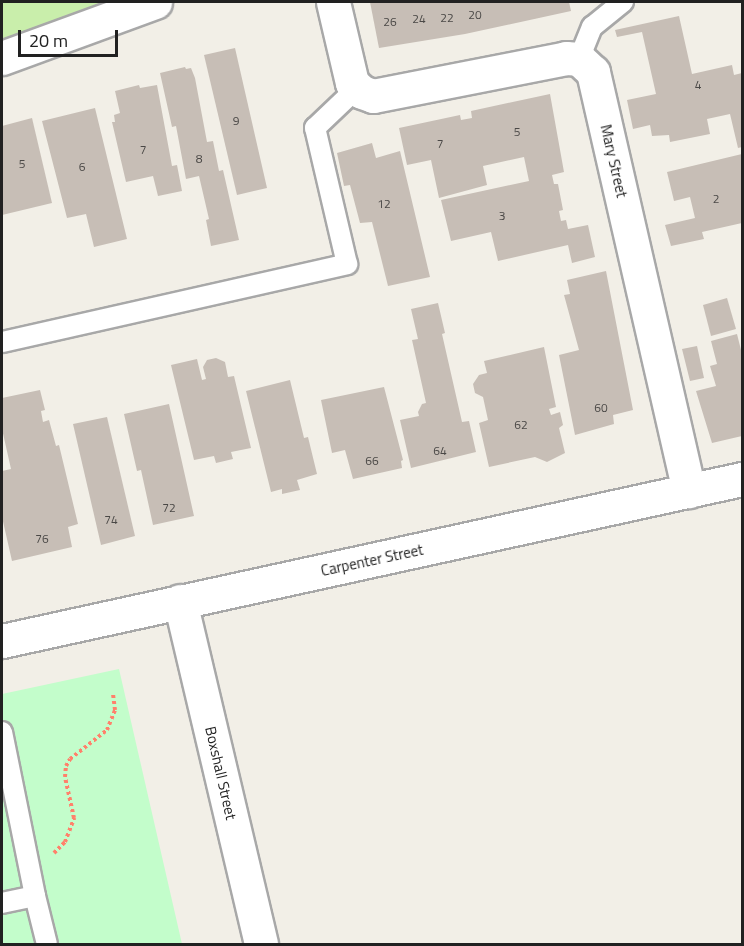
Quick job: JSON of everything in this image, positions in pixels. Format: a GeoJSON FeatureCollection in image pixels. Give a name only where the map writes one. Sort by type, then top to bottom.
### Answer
{"type":"FeatureCollection","features":[{"type":"Feature","properties":{"kind":"street"},"geometry":{"type":"LineString","coordinates":[[2,58],[155,2]]}},
{"type":"Feature","properties":{"kind":"street"},"geometry":{"type":"LineString","coordinates":[[333,2],[350,76],[357,88],[368,94],[380,96],[549,61],[579,59]]}},
{"type":"Feature","properties":{"kind":"street","name":"Mary Street"},"geometry":{"type":"LineString","coordinates":[[579,59],[593,72],[601,102],[689,491]]}},
{"type":"Feature","properties":{"kind":"street","name":"Carpenter Street"},"geometry":{"type":"LineString","coordinates":[[2,641],[742,479]]}},
{"type":"Feature","properties":{"kind":"street","name":"Boxshall Street"},"geometry":{"type":"LineString","coordinates":[[180,601],[261,945]]}},
{"type":"Feature","properties":{"kind":"lane"},"geometry":{"type":"LineString","coordinates":[[579,59],[592,27],[623,2]]}},
{"type":"Feature","properties":{"kind":"lane"},"geometry":{"type":"LineString","coordinates":[[2,342],[347,264],[315,128],[357,88]]}},
{"type":"Feature","properties":{"kind":"lane"},"geometry":{"type":"LineString","coordinates":[[2,732],[47,945]]}},
{"type":"Feature","properties":{"kind":"lane"},"geometry":{"type":"LineString","coordinates":[[2,903],[35,896]]}},
{"type":"Feature","properties":{"kind":"path"},"geometry":{"type":"LineString","coordinates":[[27,859],[47,857],[56,852],[71,831],[74,818],[65,777],[66,766],[70,759],[107,730],[115,710],[113,694]]}},
{"type":"Feature","properties":{"kind":"green space"},"geometry":{"type":"Polygon","coordinates":[[[2,2],[109,2],[2,40],[2,2]]]}},
{"type":"Feature","properties":{"kind":"green space"},"geometry":{"type":"Polygon","coordinates":[[[119,669],[182,944],[2,944],[2,694],[119,669]]]}},
{"type":"Feature","properties":{"kind":"building"},"geometry":{"type":"Polygon","coordinates":[[[370,2],[569,2],[571,11],[465,34],[379,48],[370,2]]]}},
{"type":"Feature","properties":{"kind":"building"},"geometry":{"type":"Polygon","coordinates":[[[679,16],[692,74],[732,65],[734,75],[742,73],[742,147],[738,148],[730,114],[707,119],[710,134],[670,142],[669,135],[652,136],[650,125],[633,129],[627,100],[656,94],[642,32],[617,37],[615,30],[679,16]]]}},
{"type":"Feature","properties":{"kind":"building"},"geometry":{"type":"Polygon","coordinates":[[[235,48],[267,188],[237,195],[204,55],[235,48]]]}},
{"type":"Feature","properties":{"kind":"building"},"geometry":{"type":"Polygon","coordinates":[[[185,67],[186,69],[191,68],[195,78],[207,142],[213,141],[219,171],[223,170],[239,240],[211,246],[206,220],[209,219],[199,176],[186,179],[176,126],[172,127],[160,73],[185,67]]]}},
{"type":"Feature","properties":{"kind":"building"},"geometry":{"type":"Polygon","coordinates":[[[139,85],[140,88],[157,85],[172,166],[177,165],[182,191],[158,196],[153,176],[126,182],[112,122],[115,122],[114,115],[120,113],[115,91],[139,85]]]}},
{"type":"Feature","properties":{"kind":"building"},"geometry":{"type":"Polygon","coordinates":[[[550,94],[564,172],[552,175],[554,184],[558,184],[563,210],[559,211],[561,221],[566,220],[568,229],[588,225],[595,257],[572,263],[568,245],[498,261],[491,232],[451,241],[441,200],[529,181],[524,157],[483,166],[487,185],[439,198],[431,160],[407,165],[399,128],[460,115],[461,120],[472,118],[471,111],[550,94]]]}},
{"type":"Feature","properties":{"kind":"building"},"geometry":{"type":"Polygon","coordinates":[[[95,108],[127,239],[94,247],[86,214],[67,218],[42,121],[95,108]]]}},
{"type":"Feature","properties":{"kind":"building"},"geometry":{"type":"Polygon","coordinates":[[[32,118],[52,203],[2,215],[2,126],[32,118]]]}},
{"type":"Feature","properties":{"kind":"building"},"geometry":{"type":"Polygon","coordinates":[[[372,143],[376,158],[400,151],[430,277],[388,286],[372,222],[360,223],[350,185],[344,186],[337,153],[372,143]]]}},
{"type":"Feature","properties":{"kind":"building"},"geometry":{"type":"Polygon","coordinates":[[[742,154],[742,223],[702,232],[704,239],[671,246],[665,225],[695,218],[690,197],[674,201],[667,172],[742,154]]]}},
{"type":"Feature","properties":{"kind":"building"},"geometry":{"type":"Polygon","coordinates":[[[606,271],[633,410],[613,415],[614,424],[575,435],[559,355],[579,350],[564,295],[570,294],[567,280],[606,271]]]}},
{"type":"Feature","properties":{"kind":"building"},"geometry":{"type":"Polygon","coordinates":[[[727,298],[736,329],[711,336],[703,305],[727,298]]]}},
{"type":"Feature","properties":{"kind":"building"},"geometry":{"type":"Polygon","coordinates":[[[438,303],[445,333],[442,334],[462,422],[469,421],[476,452],[411,468],[400,420],[419,416],[418,412],[422,404],[426,403],[412,340],[418,339],[411,309],[438,303]]]}},
{"type":"Feature","properties":{"kind":"building"},"geometry":{"type":"Polygon","coordinates":[[[737,334],[742,354],[742,436],[712,443],[696,391],[716,386],[710,366],[717,364],[711,341],[737,334]]]}},
{"type":"Feature","properties":{"kind":"building"},"geometry":{"type":"Polygon","coordinates":[[[697,346],[704,378],[690,381],[682,349],[697,346]]]}},
{"type":"Feature","properties":{"kind":"building"},"geometry":{"type":"Polygon","coordinates":[[[544,347],[556,407],[549,409],[551,415],[560,412],[563,425],[559,428],[565,453],[547,462],[535,457],[489,467],[479,423],[488,420],[483,397],[475,393],[473,384],[479,375],[487,373],[484,361],[544,347]]]}},
{"type":"Feature","properties":{"kind":"building"},"geometry":{"type":"Polygon","coordinates":[[[216,358],[225,362],[228,377],[234,376],[251,448],[231,452],[233,459],[216,463],[214,456],[194,460],[171,365],[197,359],[202,380],[206,379],[203,367],[207,360],[216,358]]]}},
{"type":"Feature","properties":{"kind":"building"},"geometry":{"type":"Polygon","coordinates":[[[290,380],[304,438],[308,437],[317,474],[297,480],[300,490],[282,494],[282,489],[271,492],[246,391],[290,380]]]}},
{"type":"Feature","properties":{"kind":"building"},"geometry":{"type":"Polygon","coordinates":[[[384,387],[403,460],[401,461],[402,468],[353,479],[345,450],[332,453],[321,400],[384,387]]]}},
{"type":"Feature","properties":{"kind":"building"},"geometry":{"type":"Polygon","coordinates":[[[40,390],[45,410],[41,411],[43,422],[49,420],[56,446],[59,445],[78,524],[68,527],[72,547],[12,561],[2,517],[2,471],[11,469],[2,429],[2,398],[40,390]]]}},
{"type":"Feature","properties":{"kind":"building"},"geometry":{"type":"Polygon","coordinates":[[[169,404],[194,516],[153,525],[141,470],[137,471],[124,414],[169,404]]]}},
{"type":"Feature","properties":{"kind":"building"},"geometry":{"type":"Polygon","coordinates":[[[107,417],[135,536],[101,545],[73,424],[107,417]]]}}]}
